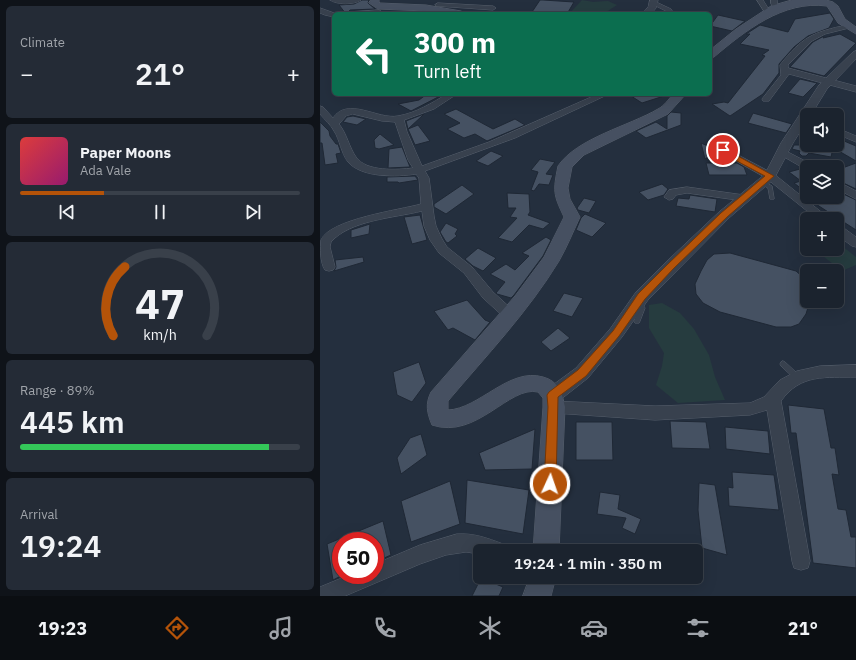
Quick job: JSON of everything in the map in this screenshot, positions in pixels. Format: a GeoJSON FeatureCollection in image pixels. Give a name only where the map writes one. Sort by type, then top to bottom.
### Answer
{"type":"FeatureCollection","features":[{"type":"Feature","properties":{"kind":"main road"},"geometry":{"type":"LineString","coordinates":[[712,53],[772,7],[803,4],[819,0],[833,6],[829,14]]}},
{"type":"Feature","properties":{"kind":"main road"},"geometry":{"type":"LineString","coordinates":[[803,4],[829,14],[849,28],[856,37]]}},
{"type":"Feature","properties":{"kind":"main road"},"geometry":{"type":"LineString","coordinates":[[380,6],[426,8],[449,12]]}},
{"type":"Feature","properties":{"kind":"main road"},"geometry":{"type":"LineString","coordinates":[[546,544],[553,401],[547,386],[537,383],[523,384],[465,416],[450,420],[440,418],[437,411],[438,398],[510,315],[551,260],[572,217],[563,199],[561,188],[565,166],[569,159],[579,152],[660,113],[669,107],[678,96]]}},
{"type":"Feature","properties":{"kind":"main road"},"geometry":{"type":"LineString","coordinates":[[537,596],[541,584]]}},
{"type":"Feature","properties":{"kind":"street"},"geometry":{"type":"LineString","coordinates":[[333,0],[340,2],[358,0]]}},
{"type":"Feature","properties":{"kind":"street"},"geometry":{"type":"LineString","coordinates":[[426,8],[442,3],[464,0]]}},
{"type":"Feature","properties":{"kind":"street"},"geometry":{"type":"LineString","coordinates":[[760,0],[772,7]]}},
{"type":"Feature","properties":{"kind":"street"},"geometry":{"type":"LineString","coordinates":[[647,12],[654,2],[670,12]]}},
{"type":"Feature","properties":{"kind":"street"},"geometry":{"type":"LineString","coordinates":[[442,3],[492,8]]}},
{"type":"Feature","properties":{"kind":"street"},"geometry":{"type":"LineString","coordinates":[[358,12],[380,6]]}},
{"type":"Feature","properties":{"kind":"street"},"geometry":{"type":"LineString","coordinates":[[320,10],[332,15]]}},
{"type":"Feature","properties":{"kind":"street"},"geometry":{"type":"LineString","coordinates":[[766,99],[785,75],[784,65],[809,39],[823,32],[849,28]]}},
{"type":"Feature","properties":{"kind":"street"},"geometry":{"type":"LineString","coordinates":[[811,108],[828,80],[856,54]]}},
{"type":"Feature","properties":{"kind":"street"},"geometry":{"type":"LineString","coordinates":[[785,70],[828,80],[856,89]]}},
{"type":"Feature","properties":{"kind":"street"},"geometry":{"type":"LineString","coordinates":[[334,124],[339,116],[351,111],[379,118],[399,119],[431,107],[450,96]]}},
{"type":"Feature","properties":{"kind":"street"},"geometry":{"type":"LineString","coordinates":[[320,109],[339,130],[352,160],[360,166],[388,172],[419,170],[493,144],[601,96]]}},
{"type":"Feature","properties":{"kind":"street"},"geometry":{"type":"LineString","coordinates":[[399,119],[402,132],[413,160],[424,178],[426,206],[430,226],[440,246],[468,270],[488,296],[510,315]]}},
{"type":"Feature","properties":{"kind":"street"},"geometry":{"type":"LineString","coordinates":[[553,401],[582,373],[616,333],[638,302],[676,261],[766,179],[800,125]]}},
{"type":"Feature","properties":{"kind":"street"},"geometry":{"type":"LineString","coordinates":[[844,134],[856,139]]}},
{"type":"Feature","properties":{"kind":"street"},"geometry":{"type":"LineString","coordinates":[[723,150],[814,212]]}},
{"type":"Feature","properties":{"kind":"street"},"geometry":{"type":"LineString","coordinates":[[782,152],[800,162]]}},
{"type":"Feature","properties":{"kind":"street"},"geometry":{"type":"LineString","coordinates":[[844,188],[856,196]]}},
{"type":"Feature","properties":{"kind":"street"},"geometry":{"type":"LineString","coordinates":[[669,197],[673,192],[687,190],[744,198]]}},
{"type":"Feature","properties":{"kind":"street"},"geometry":{"type":"LineString","coordinates":[[329,267],[324,247],[325,242],[328,238],[344,227],[361,221],[426,206]]}},
{"type":"Feature","properties":{"kind":"street"},"geometry":{"type":"LineString","coordinates":[[844,234],[856,243]]}},
{"type":"Feature","properties":{"kind":"street"},"geometry":{"type":"LineString","coordinates":[[553,401],[655,413],[734,411],[750,409],[764,404],[773,398],[786,383],[797,377],[814,373],[856,371]]}},
{"type":"Feature","properties":{"kind":"street"},"geometry":{"type":"LineString","coordinates":[[773,398],[800,561]]}},
{"type":"Feature","properties":{"kind":"street"},"geometry":{"type":"LineString","coordinates":[[384,571],[445,546],[465,543],[474,544]]}},
{"type":"Feature","properties":{"kind":"street"},"geometry":{"type":"LineString","coordinates":[[321,596],[351,584]]}},
{"type":"Feature","properties":{"kind":"lane"},"geometry":{"type":"LineString","coordinates":[[766,179],[770,187],[772,198]]}},
{"type":"Feature","properties":{"kind":"lane"},"geometry":{"type":"LineString","coordinates":[[637,320],[642,308],[638,302]]}},
{"type":"Feature","properties":{"kind":"lane"},"geometry":{"type":"LineString","coordinates":[[783,364],[797,377]]}},
{"type":"Feature","properties":{"kind":"green space"},"geometry":{"type":"Polygon","coordinates":[[[582,0],[593,2],[608,1],[617,5],[606,12],[571,12],[582,0]]]}},
{"type":"Feature","properties":{"kind":"green space"},"geometry":{"type":"Polygon","coordinates":[[[844,248],[856,257],[856,265],[844,270],[844,264],[833,264],[823,256],[844,256],[844,248]]]}},
{"type":"Feature","properties":{"kind":"green space"},"geometry":{"type":"Polygon","coordinates":[[[662,303],[680,313],[694,329],[709,355],[715,377],[725,400],[678,403],[656,385],[662,366],[664,353],[649,328],[649,305],[662,303]]]}},
{"type":"Feature","properties":{"kind":"building"},"geometry":{"type":"Polygon","coordinates":[[[362,0],[369,0],[368,3],[375,9],[350,10],[348,12],[344,12],[339,5],[354,4],[362,0]]]}},
{"type":"Feature","properties":{"kind":"building"},"geometry":{"type":"Polygon","coordinates":[[[540,0],[574,2],[568,12],[532,12],[540,0]]]}},
{"type":"Feature","properties":{"kind":"building"},"geometry":{"type":"Polygon","coordinates":[[[830,13],[834,19],[829,28],[808,36],[794,47],[779,64],[779,73],[763,94],[730,116],[712,104],[724,102],[728,103],[765,56],[762,55],[769,50],[740,44],[750,34],[746,34],[760,25],[788,32],[795,19],[830,13]]]}},
{"type":"Feature","properties":{"kind":"building"},"geometry":{"type":"Polygon","coordinates":[[[718,15],[745,21],[732,31],[712,26],[712,23],[718,15]]]}},
{"type":"Feature","properties":{"kind":"building"},"geometry":{"type":"Polygon","coordinates":[[[840,34],[856,43],[824,76],[790,67],[813,42],[824,36],[823,38],[840,34]]]}},
{"type":"Feature","properties":{"kind":"building"},"geometry":{"type":"Polygon","coordinates":[[[800,79],[817,83],[803,97],[788,93],[800,79]]]}},
{"type":"Feature","properties":{"kind":"building"},"geometry":{"type":"Polygon","coordinates":[[[424,96],[440,96],[411,111],[398,104],[419,100],[424,96]]]}},
{"type":"Feature","properties":{"kind":"building"},"geometry":{"type":"Polygon","coordinates":[[[631,96],[664,96],[642,103],[631,96]]]}},
{"type":"Feature","properties":{"kind":"building"},"geometry":{"type":"Polygon","coordinates":[[[456,109],[493,129],[515,119],[525,125],[487,141],[475,134],[464,138],[447,129],[460,123],[444,114],[456,109]]]}},
{"type":"Feature","properties":{"kind":"building"},"geometry":{"type":"Polygon","coordinates":[[[671,112],[681,113],[681,125],[646,138],[636,131],[656,122],[667,129],[667,116],[671,112]]]}},
{"type":"Feature","properties":{"kind":"building"},"geometry":{"type":"Polygon","coordinates":[[[753,113],[792,124],[786,133],[748,123],[753,113]]]}},
{"type":"Feature","properties":{"kind":"building"},"geometry":{"type":"Polygon","coordinates":[[[424,114],[422,116],[408,129],[406,121],[424,114]]]}},
{"type":"Feature","properties":{"kind":"building"},"geometry":{"type":"Polygon","coordinates":[[[353,116],[366,119],[357,125],[343,122],[347,117],[353,116]]]}},
{"type":"Feature","properties":{"kind":"building"},"geometry":{"type":"Polygon","coordinates":[[[320,122],[329,131],[330,136],[336,144],[338,144],[341,153],[336,154],[338,163],[325,165],[322,143],[320,143],[320,122]]]}},
{"type":"Feature","properties":{"kind":"building"},"geometry":{"type":"Polygon","coordinates":[[[418,125],[430,141],[415,145],[408,129],[418,125]]]}},
{"type":"Feature","properties":{"kind":"building"},"geometry":{"type":"Polygon","coordinates":[[[380,134],[394,145],[379,149],[375,148],[374,140],[380,134]]]}},
{"type":"Feature","properties":{"kind":"building"},"geometry":{"type":"Polygon","coordinates":[[[844,141],[856,146],[856,161],[840,152],[844,152],[844,141]]]}},
{"type":"Feature","properties":{"kind":"building"},"geometry":{"type":"Polygon","coordinates":[[[701,143],[717,150],[717,151],[705,159],[701,143]]]}},
{"type":"Feature","properties":{"kind":"building"},"geometry":{"type":"Polygon","coordinates":[[[794,145],[800,145],[800,151],[792,149],[794,145]]]}},
{"type":"Feature","properties":{"kind":"building"},"geometry":{"type":"Polygon","coordinates":[[[402,147],[410,167],[388,168],[389,149],[402,147]]]}},
{"type":"Feature","properties":{"kind":"building"},"geometry":{"type":"Polygon","coordinates":[[[491,151],[503,156],[488,166],[476,161],[491,151]]]}},
{"type":"Feature","properties":{"kind":"building"},"geometry":{"type":"Polygon","coordinates":[[[800,151],[832,153],[831,157],[809,153],[806,156],[802,156],[799,153],[800,151]]]}},
{"type":"Feature","properties":{"kind":"building"},"geometry":{"type":"Polygon","coordinates":[[[540,159],[555,162],[546,174],[553,175],[549,185],[539,184],[534,191],[531,190],[538,172],[531,170],[540,159]]]}},
{"type":"Feature","properties":{"kind":"building"},"geometry":{"type":"Polygon","coordinates":[[[706,163],[737,163],[744,167],[747,175],[709,175],[706,163]]]}},
{"type":"Feature","properties":{"kind":"building"},"geometry":{"type":"Polygon","coordinates":[[[856,163],[856,189],[844,183],[844,167],[856,163]]]}},
{"type":"Feature","properties":{"kind":"building"},"geometry":{"type":"Polygon","coordinates":[[[800,169],[800,180],[789,172],[800,169]]]}},
{"type":"Feature","properties":{"kind":"building"},"geometry":{"type":"Polygon","coordinates":[[[415,176],[418,180],[399,183],[387,182],[387,177],[415,176]]]}},
{"type":"Feature","properties":{"kind":"building"},"geometry":{"type":"Polygon","coordinates":[[[800,181],[800,188],[794,183],[800,181]]]}},
{"type":"Feature","properties":{"kind":"building"},"geometry":{"type":"Polygon","coordinates":[[[662,184],[668,189],[664,195],[648,200],[639,192],[662,184]]]}},
{"type":"Feature","properties":{"kind":"building"},"geometry":{"type":"Polygon","coordinates":[[[462,185],[474,194],[446,214],[434,207],[434,204],[462,185]]]}},
{"type":"Feature","properties":{"kind":"building"},"geometry":{"type":"Polygon","coordinates":[[[507,193],[529,194],[530,212],[528,215],[550,223],[543,229],[529,225],[512,242],[498,238],[517,218],[510,217],[516,208],[508,208],[507,193]]]}},
{"type":"Feature","properties":{"kind":"building"},"geometry":{"type":"Polygon","coordinates":[[[844,194],[856,200],[856,230],[844,222],[844,212],[828,212],[816,204],[844,204],[844,194]]]}},
{"type":"Feature","properties":{"kind":"building"},"geometry":{"type":"Polygon","coordinates":[[[690,195],[717,199],[715,212],[676,206],[678,198],[689,199],[690,195]]]}},
{"type":"Feature","properties":{"kind":"building"},"geometry":{"type":"Polygon","coordinates":[[[584,198],[596,201],[589,213],[578,210],[577,208],[584,198]]]}},
{"type":"Feature","properties":{"kind":"building"},"geometry":{"type":"Polygon","coordinates":[[[585,214],[606,223],[592,237],[576,230],[581,218],[585,214]]]}},
{"type":"Feature","properties":{"kind":"building"},"geometry":{"type":"Polygon","coordinates":[[[420,215],[427,240],[412,244],[404,217],[420,215]]]}},
{"type":"Feature","properties":{"kind":"building"},"geometry":{"type":"Polygon","coordinates":[[[446,223],[458,229],[455,234],[457,236],[448,243],[440,232],[446,223]]]}},
{"type":"Feature","properties":{"kind":"building"},"geometry":{"type":"Polygon","coordinates":[[[370,224],[369,234],[351,238],[351,230],[370,224]]]}},
{"type":"Feature","properties":{"kind":"building"},"geometry":{"type":"Polygon","coordinates":[[[546,237],[551,240],[543,256],[514,295],[511,298],[497,294],[496,293],[505,282],[490,274],[506,264],[515,270],[529,256],[522,253],[546,237]]]}},
{"type":"Feature","properties":{"kind":"building"},"geometry":{"type":"Polygon","coordinates":[[[478,248],[496,258],[483,271],[473,266],[465,259],[478,248]]]}},
{"type":"Feature","properties":{"kind":"building"},"geometry":{"type":"Polygon","coordinates":[[[730,253],[796,271],[800,275],[800,308],[808,308],[806,314],[799,324],[791,327],[776,327],[720,312],[703,303],[696,294],[695,284],[707,260],[714,254],[730,253]]]}},
{"type":"Feature","properties":{"kind":"building"},"geometry":{"type":"Polygon","coordinates":[[[363,257],[364,262],[334,271],[336,267],[335,260],[363,257]]]}},
{"type":"Feature","properties":{"kind":"building"},"geometry":{"type":"Polygon","coordinates":[[[564,293],[583,298],[572,317],[553,311],[564,293]]]}},
{"type":"Feature","properties":{"kind":"building"},"geometry":{"type":"Polygon","coordinates":[[[467,300],[485,320],[490,322],[475,340],[453,328],[448,330],[434,311],[467,300]]]}},
{"type":"Feature","properties":{"kind":"building"},"geometry":{"type":"Polygon","coordinates":[[[558,328],[570,338],[551,351],[541,342],[558,328]]]}},
{"type":"Feature","properties":{"kind":"building"},"geometry":{"type":"Polygon","coordinates":[[[419,362],[426,383],[412,402],[397,395],[393,372],[419,362]]]}},
{"type":"Feature","properties":{"kind":"building"},"geometry":{"type":"Polygon","coordinates":[[[788,405],[824,409],[831,448],[835,448],[839,475],[832,474],[838,509],[846,510],[851,537],[856,537],[856,568],[813,563],[796,433],[791,433],[788,405]]]}},
{"type":"Feature","properties":{"kind":"building"},"geometry":{"type":"Polygon","coordinates":[[[670,421],[706,422],[710,449],[672,448],[670,421]]]}},
{"type":"Feature","properties":{"kind":"building"},"geometry":{"type":"Polygon","coordinates":[[[576,422],[612,422],[613,460],[576,460],[576,422]]]}},
{"type":"Feature","properties":{"kind":"building"},"geometry":{"type":"Polygon","coordinates":[[[725,427],[768,431],[770,454],[726,449],[725,427]]]}},
{"type":"Feature","properties":{"kind":"building"},"geometry":{"type":"Polygon","coordinates":[[[535,429],[532,469],[485,470],[479,453],[535,429]]]}},
{"type":"Feature","properties":{"kind":"building"},"geometry":{"type":"Polygon","coordinates":[[[421,434],[427,455],[401,474],[397,458],[410,438],[421,434]]]}},
{"type":"Feature","properties":{"kind":"building"},"geometry":{"type":"Polygon","coordinates":[[[732,472],[774,475],[779,510],[729,506],[728,487],[733,488],[732,472]]]}},
{"type":"Feature","properties":{"kind":"building"},"geometry":{"type":"Polygon","coordinates":[[[467,480],[529,490],[523,534],[465,523],[467,480]]]}},
{"type":"Feature","properties":{"kind":"building"},"geometry":{"type":"Polygon","coordinates":[[[450,481],[460,524],[411,542],[401,501],[450,481]]]}},
{"type":"Feature","properties":{"kind":"building"},"geometry":{"type":"Polygon","coordinates":[[[699,483],[715,485],[727,555],[703,548],[698,510],[699,483]]]}},
{"type":"Feature","properties":{"kind":"building"},"geometry":{"type":"Polygon","coordinates":[[[600,492],[620,495],[618,509],[641,519],[635,534],[622,528],[626,518],[597,514],[600,492]]]}},
{"type":"Feature","properties":{"kind":"building"},"geometry":{"type":"Polygon","coordinates":[[[383,521],[391,555],[384,558],[384,532],[356,532],[383,521]]]}},
{"type":"Feature","properties":{"kind":"building"},"geometry":{"type":"Polygon","coordinates":[[[332,542],[332,574],[327,544],[332,542]]]}},
{"type":"Feature","properties":{"kind":"building"},"geometry":{"type":"Polygon","coordinates":[[[478,584],[496,584],[503,587],[499,596],[472,596],[478,584]]]}},
{"type":"Feature","properties":{"kind":"route"},"geometry":{"type":"LineString","coordinates":[[550,484],[554,407],[553,395],[582,373],[616,333],[642,296],[671,266],[724,215],[770,176],[723,150]]}}]}
